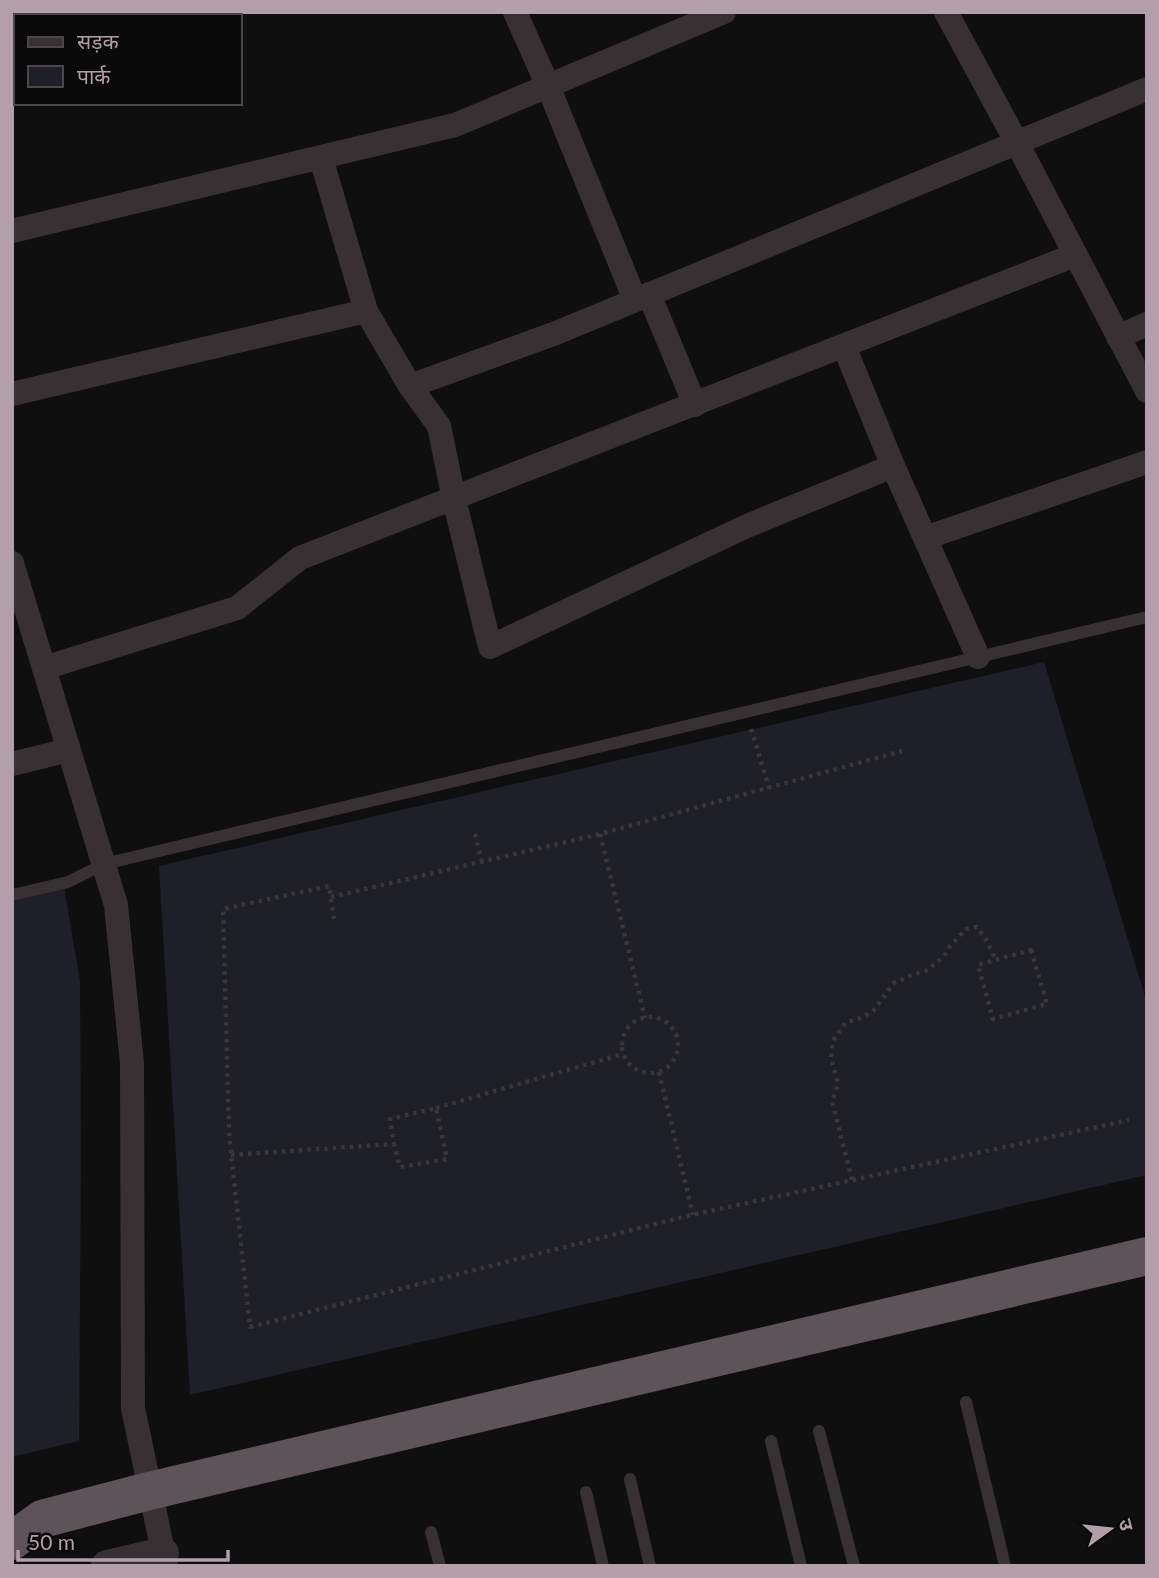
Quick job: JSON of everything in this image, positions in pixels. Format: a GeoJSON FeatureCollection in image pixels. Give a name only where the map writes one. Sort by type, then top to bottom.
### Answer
{"type":"FeatureCollection","features":[{"type":"Feature","properties":{"kind":"highway"},"geometry":{"type":"LineString","coordinates":[[12,1541],[27,1515],[149,1491],[1147,1256]]}},
{"type":"Feature","properties":{"kind":"street"},"geometry":{"type":"LineString","coordinates":[[515,12],[642,297],[695,405]]}},
{"type":"Feature","properties":{"kind":"street"},"geometry":{"type":"LineString","coordinates":[[12,232],[455,125],[724,12]]}},
{"type":"Feature","properties":{"kind":"street"},"geometry":{"type":"LineString","coordinates":[[946,12],[1147,391]]}},
{"type":"Feature","properties":{"kind":"street"},"geometry":{"type":"LineString","coordinates":[[410,386],[556,333],[1147,89]]}},
{"type":"Feature","properties":{"kind":"street"},"geometry":{"type":"LineString","coordinates":[[321,158],[366,311],[410,386],[439,426],[490,647],[747,526],[893,466]]}},
{"type":"Feature","properties":{"kind":"street"},"geometry":{"type":"LineString","coordinates":[[44,668],[237,608],[300,558],[1075,255]]}},
{"type":"Feature","properties":{"kind":"street"},"geometry":{"type":"LineString","coordinates":[[12,394],[366,311]]}},
{"type":"Feature","properties":{"kind":"street"},"geometry":{"type":"LineString","coordinates":[[1118,337],[1147,324]]}},
{"type":"Feature","properties":{"kind":"street"},"geometry":{"type":"LineString","coordinates":[[844,346],[893,466],[978,657]]}},
{"type":"Feature","properties":{"kind":"street"},"geometry":{"type":"LineString","coordinates":[[925,538],[1147,462]]}},
{"type":"Feature","properties":{"kind":"street"},"geometry":{"type":"LineString","coordinates":[[12,563],[116,905],[132,1063],[133,1408],[164,1559],[107,1566]]}},
{"type":"Feature","properties":{"kind":"street"},"geometry":{"type":"LineString","coordinates":[[12,764],[69,750]]}},
{"type":"Feature","properties":{"kind":"lane"},"geometry":{"type":"LineString","coordinates":[[12,895],[68,882],[104,864],[1147,617]]}},
{"type":"Feature","properties":{"kind":"lane"},"geometry":{"type":"LineString","coordinates":[[966,1402],[1005,1566]]}},
{"type":"Feature","properties":{"kind":"lane"},"geometry":{"type":"LineString","coordinates":[[819,1431],[854,1566]]}},
{"type":"Feature","properties":{"kind":"lane"},"geometry":{"type":"LineString","coordinates":[[771,1441],[801,1566]]}},
{"type":"Feature","properties":{"kind":"lane"},"geometry":{"type":"LineString","coordinates":[[630,1479],[650,1566]]}},
{"type":"Feature","properties":{"kind":"lane"},"geometry":{"type":"LineString","coordinates":[[586,1492],[603,1566]]}},
{"type":"Feature","properties":{"kind":"lane"},"geometry":{"type":"LineString","coordinates":[[431,1532],[440,1566]]}},
{"type":"Feature","properties":{"kind":"path"},"geometry":{"type":"LineString","coordinates":[[746,712],[769,788]]}},
{"type":"Feature","properties":{"kind":"path"},"geometry":{"type":"LineString","coordinates":[[331,897],[600,834],[902,751]]}},
{"type":"Feature","properties":{"kind":"path"},"geometry":{"type":"LineString","coordinates":[[475,834],[482,862]]}},
{"type":"Feature","properties":{"kind":"path"},"geometry":{"type":"LineString","coordinates":[[600,834],[645,1018]]}},
{"type":"Feature","properties":{"kind":"path"},"geometry":{"type":"LineString","coordinates":[[334,919],[329,886],[223,909],[229,1134],[250,1327],[693,1215],[1129,1120]]}},
{"type":"Feature","properties":{"kind":"path"},"geometry":{"type":"LineString","coordinates":[[852,1180],[832,1101],[838,1083],[831,1057],[833,1041],[845,1023],[873,1011],[894,984],[910,975],[928,970],[944,956],[966,929],[977,927],[996,960]]}},
{"type":"Feature","properties":{"kind":"path"},"geometry":{"type":"LineString","coordinates":[[1031,950],[1046,1004],[992,1019],[978,965],[996,960],[1031,950]]}},
{"type":"Feature","properties":{"kind":"path"},"geometry":{"type":"LineString","coordinates":[[645,1018],[664,1021],[676,1035],[677,1054],[667,1068],[659,1072],[641,1072],[627,1062],[623,1054],[624,1036],[628,1027],[636,1021],[645,1018]]}},
{"type":"Feature","properties":{"kind":"path"},"geometry":{"type":"LineString","coordinates":[[436,1108],[447,1159],[400,1167],[390,1119],[623,1054]]}},
{"type":"Feature","properties":{"kind":"path"},"geometry":{"type":"LineString","coordinates":[[659,1072],[693,1215]]}},
{"type":"Feature","properties":{"kind":"path"},"geometry":{"type":"LineString","coordinates":[[231,1155],[394,1144]]}},
{"type":"Feature","properties":{"kind":"green space"},"geometry":{"type":"Polygon","coordinates":[[[1044,662],[1147,1003],[1147,1175],[190,1395],[159,866],[1044,662]]]}},
{"type":"Feature","properties":{"kind":"green space"},"geometry":{"type":"Polygon","coordinates":[[[64,886],[80,981],[79,1441],[12,1457],[12,897],[64,886]]]}}]}
